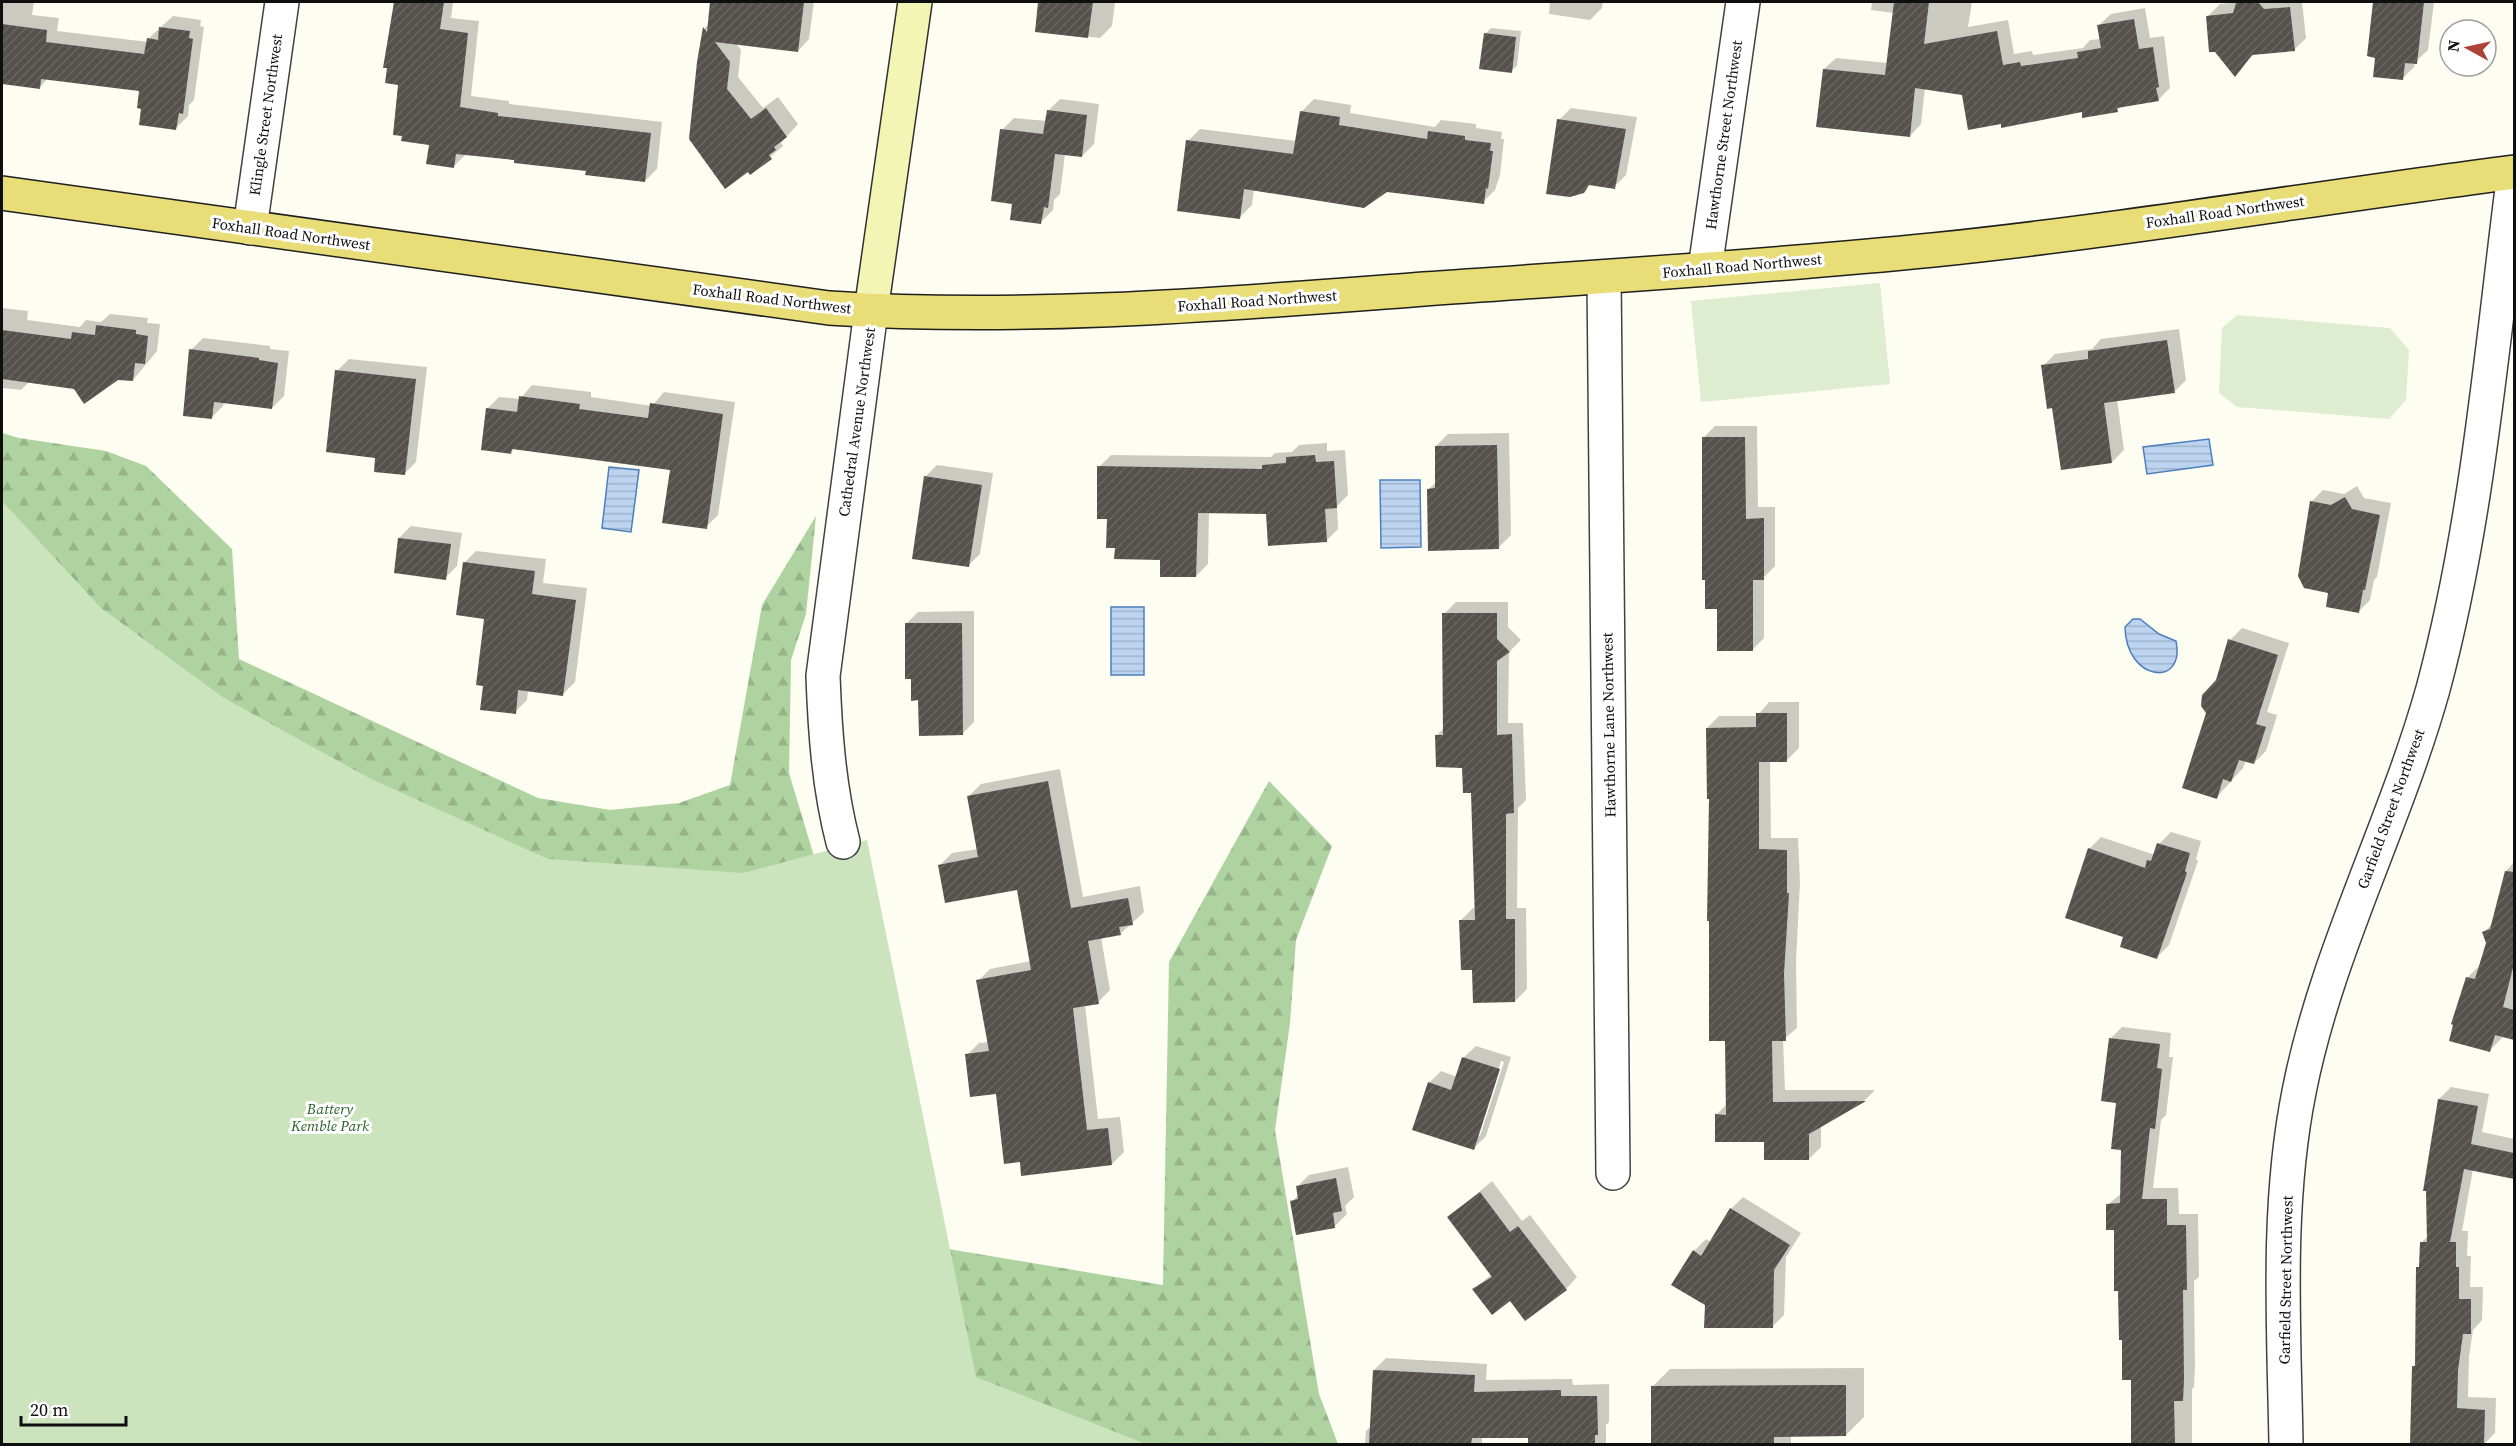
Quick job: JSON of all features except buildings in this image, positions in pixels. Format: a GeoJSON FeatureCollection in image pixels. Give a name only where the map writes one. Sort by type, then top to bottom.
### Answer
{"type":"FeatureCollection","features":[{"type":"Feature","properties":{"kind":"main road","name":"Foxhall Road Northwest"},"geometry":{"type":"LineString","coordinates":[[2,193],[817,306],[871,311],[926,312],[1172,307],[1705,269],[2030,239],[2514,172]]}},
{"type":"Feature","properties":{"kind":"street","name":"Klingle Street Northwest"},"geometry":{"type":"LineString","coordinates":[[250,228],[282,2]]}},
{"type":"Feature","properties":{"kind":"street","name":"Cathedral Avenue Northwest"},"geometry":{"type":"LineString","coordinates":[[843,842],[834,806],[824,716],[823,676],[871,311],[915,2]]}},
{"type":"Feature","properties":{"kind":"street","name":"Hawthorne Street Northwest"},"geometry":{"type":"LineString","coordinates":[[1705,269],[1743,2]]}},
{"type":"Feature","properties":{"kind":"street","name":"Garfield Street Northwest"},"geometry":{"type":"LineString","coordinates":[[2286,1444],[2284,1236],[2289,1164],[2299,1092],[2317,1020],[2412,755],[2445,640],[2470,511],[2514,172]]}},
{"type":"Feature","properties":{"kind":"street","name":"Hawthorne Lane Northwest"},"geometry":{"type":"LineString","coordinates":[[1604,277],[1613,1173]]}},
{"type":"Feature","properties":{"kind":"green space"},"geometry":{"type":"Polygon","coordinates":[[[1880,283],[1890,384],[1701,402],[1691,301],[1880,283]]]}},
{"type":"Feature","properties":{"kind":"green space"},"geometry":{"type":"Polygon","coordinates":[[[2237,315],[2390,328],[2409,350],[2406,400],[2389,419],[2237,407],[2219,393],[2222,328],[2237,315]]]}},
{"type":"Feature","properties":{"kind":"green space","name":"Battery Kemble Park"},"geometry":{"type":"Polygon","coordinates":[[[2,433],[19,438],[106,451],[146,466],[232,549],[239,659],[538,798],[610,810],[679,803],[730,785],[762,605],[816,516],[806,614],[791,660],[789,773],[931,1246],[1163,1285],[1169,962],[1269,781],[1332,846],[1296,940],[1290,1023],[1275,1130],[1319,1394],[1338,1444],[2,1444],[2,433]]]}},
{"type":"Feature","properties":{"kind":"green space","name":"Battery Kemble Park"},"geometry":{"type":"Polygon","coordinates":[[[2,501],[101,608],[224,698],[369,778],[548,859],[743,873],[867,840],[976,1377],[1146,1444],[2,1444],[2,501]]]}},
{"type":"Feature","properties":{"kind":"water"},"geometry":{"type":"Polygon","coordinates":[[[2209,439],[2213,465],[2147,474],[2143,447],[2209,439]]]}},
{"type":"Feature","properties":{"kind":"water"},"geometry":{"type":"Polygon","coordinates":[[[609,467],[639,470],[631,532],[602,528],[609,467]]]}},
{"type":"Feature","properties":{"kind":"water"},"geometry":{"type":"Polygon","coordinates":[[[1380,480],[1420,480],[1421,547],[1381,548],[1380,480]]]}},
{"type":"Feature","properties":{"kind":"water"},"geometry":{"type":"Polygon","coordinates":[[[1111,607],[1144,607],[1144,675],[1111,675],[1111,607]]]}},
{"type":"Feature","properties":{"kind":"water"},"geometry":{"type":"Polygon","coordinates":[[[2133,619],[2140,619],[2159,634],[2176,641],[2177,656],[2172,666],[2165,672],[2155,672],[2144,668],[2135,659],[2128,645],[2125,627],[2133,619]]]}}]}
